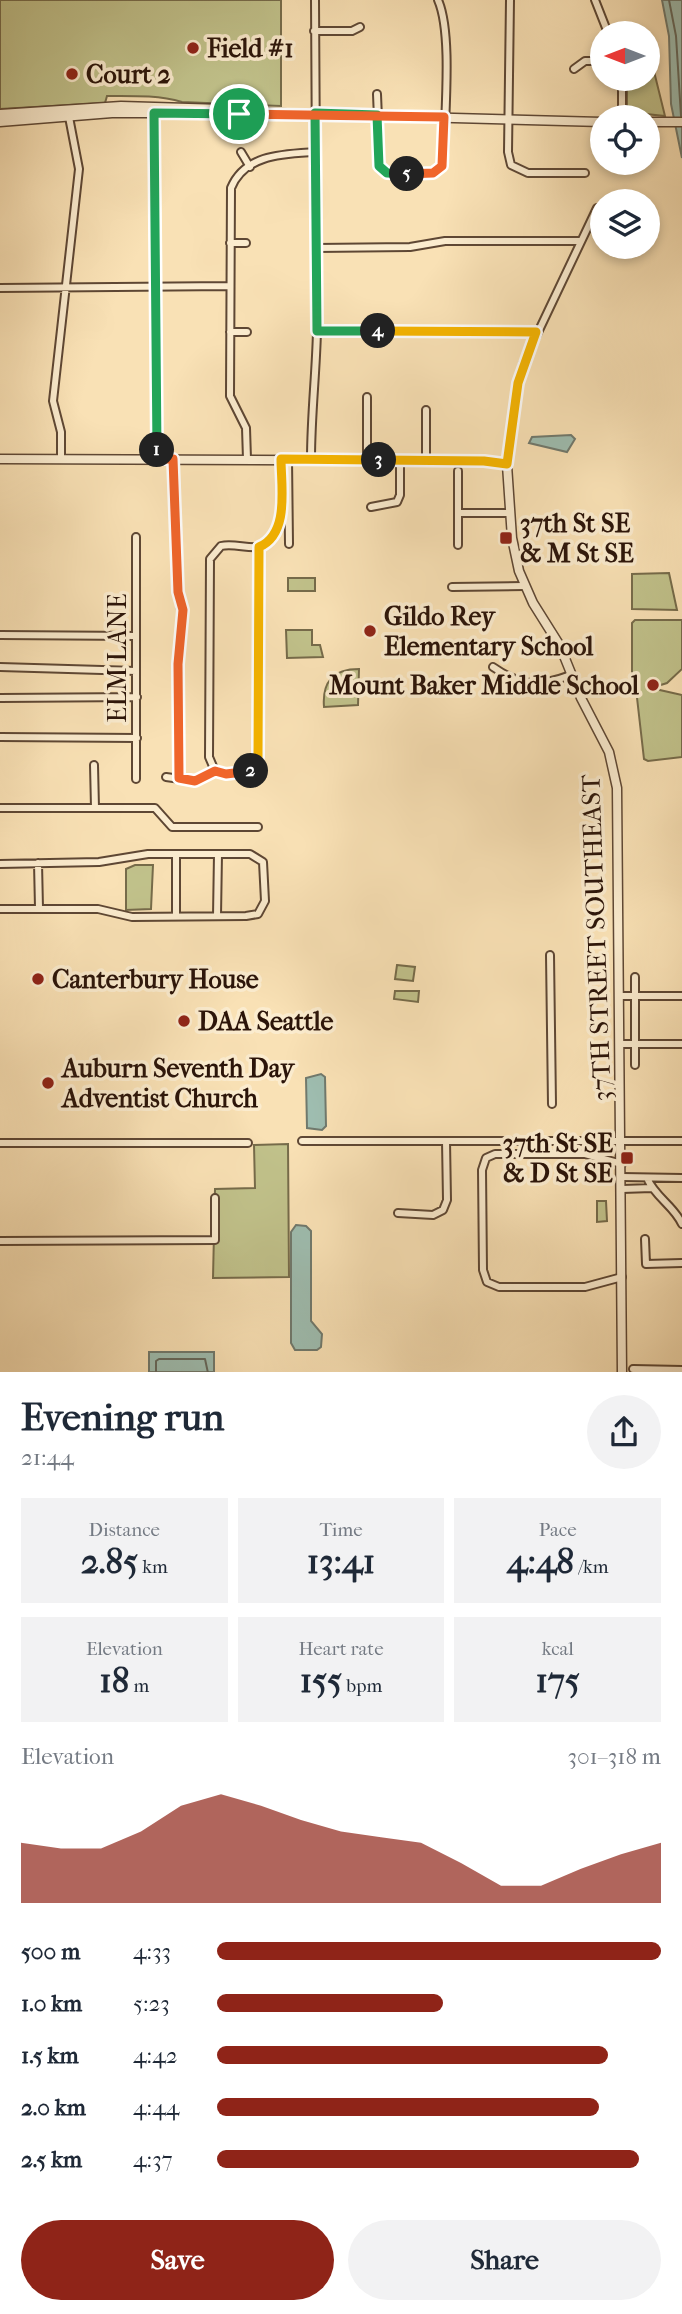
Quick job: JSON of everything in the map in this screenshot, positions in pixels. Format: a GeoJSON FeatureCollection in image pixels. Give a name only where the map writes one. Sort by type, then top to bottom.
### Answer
{"type":"FeatureCollection","features":[{"type":"Feature","properties":{"kind":"street"},"geometry":{"type":"LineString","coordinates":[[311,459],[311,398],[316,380],[317,331],[315,0]]}},
{"type":"Feature","properties":{"kind":"street"},"geometry":{"type":"LineString","coordinates":[[377,94],[377,161],[385,172],[422,174],[440,169],[443,161],[444,20],[438,0]]}},
{"type":"Feature","properties":{"kind":"street"},"geometry":{"type":"LineString","coordinates":[[510,0],[508,155],[514,168],[528,173],[585,173]]}},
{"type":"Feature","properties":{"kind":"street"},"geometry":{"type":"LineString","coordinates":[[595,0],[603,21]]}},
{"type":"Feature","properties":{"kind":"street"},"geometry":{"type":"LineString","coordinates":[[314,31],[352,31],[360,27]]}},
{"type":"Feature","properties":{"kind":"street"},"geometry":{"type":"LineString","coordinates":[[574,69],[585,61],[590,61]]}},
{"type":"Feature","properties":{"kind":"street"},"geometry":{"type":"LineString","coordinates":[[0,114],[121,106],[240,108],[269,113]]}},
{"type":"Feature","properties":{"kind":"street"},"geometry":{"type":"LineString","coordinates":[[0,122],[154,113],[315,113],[590,122]]}},
{"type":"Feature","properties":{"kind":"street"},"geometry":{"type":"LineString","coordinates":[[154,113],[157,459]]}},
{"type":"Feature","properties":{"kind":"street"},"geometry":{"type":"LineString","coordinates":[[61,458],[61,432],[53,401],[79,169],[69,117]]}},
{"type":"Feature","properties":{"kind":"street"},"geometry":{"type":"LineString","coordinates":[[660,122],[682,122]]}},
{"type":"Feature","properties":{"kind":"street"},"geometry":{"type":"LineString","coordinates":[[241,152],[250,167]]}},
{"type":"Feature","properties":{"kind":"street"},"geometry":{"type":"LineString","coordinates":[[247,459],[246,428],[230,396],[232,185],[250,167],[274,155],[315,152]]}},
{"type":"Feature","properties":{"kind":"street","name":"37TH STREET SOUTHEAST"},"geometry":{"type":"LineString","coordinates":[[590,221],[536,332],[518,383],[507,464],[513,549],[524,586],[560,646],[614,768],[617,788],[622,1372]]}},
{"type":"Feature","properties":{"kind":"street"},"geometry":{"type":"LineString","coordinates":[[316,248],[414,247],[451,241],[579,241]]}},
{"type":"Feature","properties":{"kind":"street"},"geometry":{"type":"LineString","coordinates":[[230,243],[246,243]]}},
{"type":"Feature","properties":{"kind":"street"},"geometry":{"type":"LineString","coordinates":[[0,288],[230,286]]}},
{"type":"Feature","properties":{"kind":"street"},"geometry":{"type":"LineString","coordinates":[[230,331],[247,331]]}},
{"type":"Feature","properties":{"kind":"street"},"geometry":{"type":"LineString","coordinates":[[317,331],[536,332]]}},
{"type":"Feature","properties":{"kind":"street"},"geometry":{"type":"LineString","coordinates":[[367,397],[367,460]]}},
{"type":"Feature","properties":{"kind":"street"},"geometry":{"type":"LineString","coordinates":[[426,410],[426,461]]}},
{"type":"Feature","properties":{"kind":"street"},"geometry":{"type":"LineString","coordinates":[[0,459],[311,459],[492,461],[507,464]]}},
{"type":"Feature","properties":{"kind":"street"},"geometry":{"type":"LineString","coordinates":[[173,459],[178,592],[183,610],[178,664],[179,778]]}},
{"type":"Feature","properties":{"kind":"street"},"geometry":{"type":"LineString","coordinates":[[215,771],[209,757],[210,559],[214,550],[225,545],[259,547],[267,544],[280,523],[284,459]]}},
{"type":"Feature","properties":{"kind":"street"},"geometry":{"type":"LineString","coordinates":[[284,459],[289,544]]}},
{"type":"Feature","properties":{"kind":"street"},"geometry":{"type":"LineString","coordinates":[[371,508],[397,502],[400,495],[400,461]]}},
{"type":"Feature","properties":{"kind":"street"},"geometry":{"type":"LineString","coordinates":[[458,471],[458,545]]}},
{"type":"Feature","properties":{"kind":"street"},"geometry":{"type":"LineString","coordinates":[[459,513],[510,513]]}},
{"type":"Feature","properties":{"kind":"street","name":"ELM LANE"},"geometry":{"type":"LineString","coordinates":[[136,537],[136,779]]}},
{"type":"Feature","properties":{"kind":"street"},"geometry":{"type":"LineString","coordinates":[[166,778],[195,781],[215,771],[246,773],[255,768],[258,760],[259,547]]}},
{"type":"Feature","properties":{"kind":"street"},"geometry":{"type":"LineString","coordinates":[[452,587],[524,586]]}},
{"type":"Feature","properties":{"kind":"street"},"geometry":{"type":"LineString","coordinates":[[0,635],[136,636]]}},
{"type":"Feature","properties":{"kind":"street"},"geometry":{"type":"LineString","coordinates":[[0,667],[136,671]]}},
{"type":"Feature","properties":{"kind":"street"},"geometry":{"type":"LineString","coordinates":[[493,667],[523,683],[542,683],[571,675]]}},
{"type":"Feature","properties":{"kind":"street"},"geometry":{"type":"LineString","coordinates":[[0,698],[136,697]]}},
{"type":"Feature","properties":{"kind":"street"},"geometry":{"type":"LineString","coordinates":[[0,737],[137,738]]}},
{"type":"Feature","properties":{"kind":"street"},"geometry":{"type":"LineString","coordinates":[[94,765],[95,808]]}},
{"type":"Feature","properties":{"kind":"street"},"geometry":{"type":"LineString","coordinates":[[0,808],[155,808],[172,827],[258,827]]}},
{"type":"Feature","properties":{"kind":"street"},"geometry":{"type":"LineString","coordinates":[[176,854],[176,916]]}},
{"type":"Feature","properties":{"kind":"street"},"geometry":{"type":"LineString","coordinates":[[217,916],[218,854]]}},
{"type":"Feature","properties":{"kind":"street"},"geometry":{"type":"LineString","coordinates":[[0,864],[99,862],[139,855],[247,854],[258,856],[262,862],[265,901],[258,914],[246,916],[128,917],[98,909],[0,909]]}},
{"type":"Feature","properties":{"kind":"street"},"geometry":{"type":"LineString","coordinates":[[38,863],[39,908]]}},
{"type":"Feature","properties":{"kind":"street"},"geometry":{"type":"LineString","coordinates":[[550,955],[552,1104]]}},
{"type":"Feature","properties":{"kind":"street"},"geometry":{"type":"LineString","coordinates":[[635,977],[635,1065]]}},
{"type":"Feature","properties":{"kind":"street"},"geometry":{"type":"LineString","coordinates":[[620,996],[682,996]]}},
{"type":"Feature","properties":{"kind":"street"},"geometry":{"type":"LineString","coordinates":[[621,1044],[682,1044]]}},
{"type":"Feature","properties":{"kind":"street"},"geometry":{"type":"LineString","coordinates":[[302,1141],[682,1142]]}},
{"type":"Feature","properties":{"kind":"street"},"geometry":{"type":"LineString","coordinates":[[398,1213],[433,1215],[443,1210],[447,1200],[446,1141]]}},
{"type":"Feature","properties":{"kind":"street"},"geometry":{"type":"LineString","coordinates":[[0,1143],[248,1143]]}},
{"type":"Feature","properties":{"kind":"street"},"geometry":{"type":"LineString","coordinates":[[622,1164],[585,1154],[495,1154],[486,1158],[482,1170],[483,1270],[487,1282],[499,1287],[585,1287],[622,1277]]}},
{"type":"Feature","properties":{"kind":"street"},"geometry":{"type":"LineString","coordinates":[[622,1177],[682,1178]]}},
{"type":"Feature","properties":{"kind":"street"},"geometry":{"type":"LineString","coordinates":[[647,1178],[652,1188],[680,1217],[682,1224]]}},
{"type":"Feature","properties":{"kind":"street"},"geometry":{"type":"LineString","coordinates":[[622,1189],[652,1188]]}},
{"type":"Feature","properties":{"kind":"street"},"geometry":{"type":"LineString","coordinates":[[0,1241],[215,1240],[215,1198]]}},
{"type":"Feature","properties":{"kind":"street"},"geometry":{"type":"LineString","coordinates":[[645,1239],[646,1264],[682,1263]]}},
{"type":"Feature","properties":{"kind":"street"},"geometry":{"type":"LineString","coordinates":[[633,1369],[678,1371]]}},
{"type":"Feature","properties":{"kind":"green space"},"geometry":{"type":"Polygon","coordinates":[[[0,0],[281,0],[281,106],[182,102],[145,96],[107,96],[105,103],[0,109],[0,0]]]}},
{"type":"Feature","properties":{"kind":"green space"},"geometry":{"type":"Polygon","coordinates":[[[627,91],[659,91],[665,116],[660,115],[660,105],[627,105],[627,91]]]}},
{"type":"Feature","properties":{"kind":"green space"},"geometry":{"type":"Polygon","coordinates":[[[669,573],[677,610],[632,609],[632,574],[669,573]]]}},
{"type":"Feature","properties":{"kind":"green space"},"geometry":{"type":"Polygon","coordinates":[[[288,578],[315,578],[315,591],[288,591],[288,578]]]}},
{"type":"Feature","properties":{"kind":"green space"},"geometry":{"type":"Polygon","coordinates":[[[635,620],[682,620],[682,669],[667,683],[651,688],[682,695],[682,757],[648,761],[644,759],[636,689],[632,689],[632,623],[635,620]]]}},
{"type":"Feature","properties":{"kind":"green space"},"geometry":{"type":"Polygon","coordinates":[[[286,630],[312,630],[312,645],[320,645],[323,657],[287,658],[286,630]]]}},
{"type":"Feature","properties":{"kind":"green space"},"geometry":{"type":"Polygon","coordinates":[[[359,669],[358,705],[324,707],[325,691],[331,679],[342,671],[359,669]]]}},
{"type":"Feature","properties":{"kind":"green space"},"geometry":{"type":"Polygon","coordinates":[[[135,865],[153,865],[151,909],[126,910],[126,869],[135,865]]]}},
{"type":"Feature","properties":{"kind":"green space"},"geometry":{"type":"Polygon","coordinates":[[[397,965],[415,967],[413,981],[395,979],[397,965]]]}},
{"type":"Feature","properties":{"kind":"green space"},"geometry":{"type":"Polygon","coordinates":[[[395,991],[419,991],[418,1002],[394,999],[395,991]]]}},
{"type":"Feature","properties":{"kind":"green space"},"geometry":{"type":"Polygon","coordinates":[[[288,1144],[289,1277],[213,1278],[215,1189],[255,1188],[254,1145],[288,1144]]]}},
{"type":"Feature","properties":{"kind":"green space"},"geometry":{"type":"Polygon","coordinates":[[[597,1201],[606,1201],[607,1221],[597,1222],[597,1201]]]}},
{"type":"Feature","properties":{"kind":"water"},"geometry":{"type":"Polygon","coordinates":[[[662,0],[682,0],[682,158],[671,104],[669,36],[662,0]]]}},
{"type":"Feature","properties":{"kind":"water"},"geometry":{"type":"Polygon","coordinates":[[[571,435],[575,439],[567,452],[529,443],[532,437],[571,435]]]}},
{"type":"Feature","properties":{"kind":"water"},"geometry":{"type":"Polygon","coordinates":[[[321,1074],[325,1077],[326,1126],[322,1130],[307,1128],[306,1078],[321,1074]]]}},
{"type":"Feature","properties":{"kind":"water"},"geometry":{"type":"Polygon","coordinates":[[[296,1225],[306,1226],[311,1231],[311,1321],[322,1334],[321,1347],[317,1350],[295,1350],[291,1343],[291,1232],[296,1225]]]}},
{"type":"Feature","properties":{"kind":"water"},"geometry":{"type":"Polygon","coordinates":[[[149,1352],[214,1352],[214,1372],[149,1372],[149,1352]]]}},
{"type":"Feature","properties":{"kind":"place","name":"Field #1"},"geometry":{"type":"Point","coordinates":[193,48]}},
{"type":"Feature","properties":{"kind":"place","name":"Court 2"},"geometry":{"type":"Point","coordinates":[72,74]}},
{"type":"Feature","properties":{"kind":"place","name":"37th St SE & M St SE"},"geometry":{"type":"Point","coordinates":[506,538]}},
{"type":"Feature","properties":{"kind":"place","name":"Gildo Rey Elementary School"},"geometry":{"type":"Point","coordinates":[370,631]}},
{"type":"Feature","properties":{"kind":"place","name":"Mount Baker Middle School"},"geometry":{"type":"Point","coordinates":[653,685]}},
{"type":"Feature","properties":{"kind":"place","name":"Canterbury House"},"geometry":{"type":"Point","coordinates":[38,979]}},
{"type":"Feature","properties":{"kind":"place","name":"DAA Seattle"},"geometry":{"type":"Point","coordinates":[184,1021]}},
{"type":"Feature","properties":{"kind":"place","name":"Auburn Seventh Day Adventist Church"},"geometry":{"type":"Point","coordinates":[48,1083]}},
{"type":"Feature","properties":{"kind":"place","name":"37th St SE & D St SE"},"geometry":{"type":"Point","coordinates":[627,1158]}},
{"type":"Feature","properties":{"kind":"route"},"geometry":{"type":"LineString","coordinates":[[239,114],[154,113],[157,459],[173,459],[177,491],[178,592],[183,610],[178,664],[179,778],[188,781],[199,780],[215,771],[222,774],[246,773],[253,770],[258,763],[259,547],[267,544],[280,523],[281,459],[492,461],[507,464],[518,383],[536,332],[317,331],[315,113],[377,115],[377,158],[380,168],[391,174],[430,174],[440,169],[443,161],[444,117],[315,113],[239,114]]}}]}
